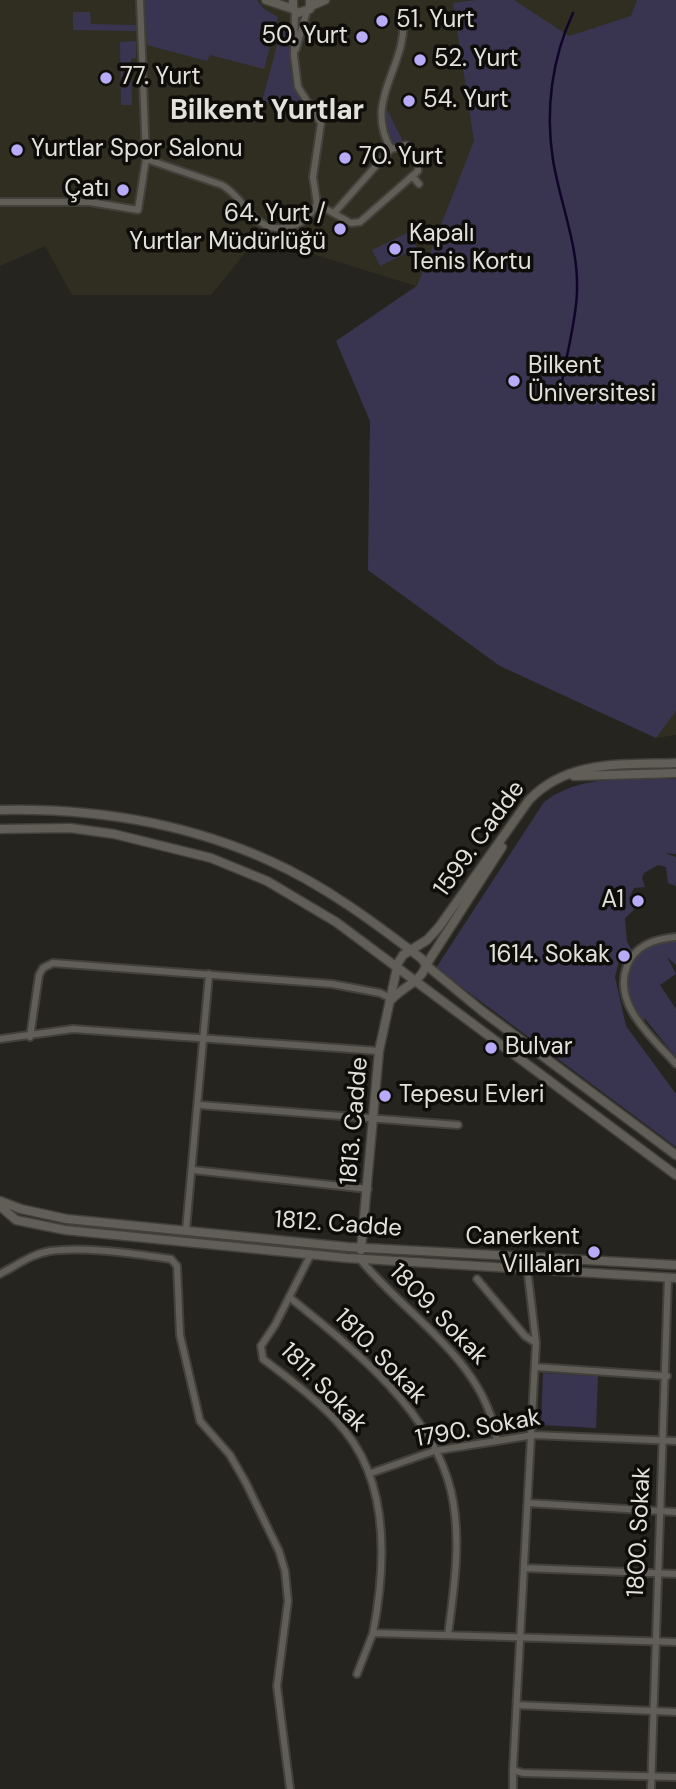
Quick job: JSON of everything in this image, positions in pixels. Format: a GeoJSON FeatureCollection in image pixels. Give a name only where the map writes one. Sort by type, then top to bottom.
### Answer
{"type":"FeatureCollection","features":[{"type":"Feature","properties":{"kind":"street"},"geometry":{"type":"LineString","coordinates":[[0,202],[90,202],[138,210],[146,159],[140,0]]}},
{"type":"Feature","properties":{"kind":"street"},"geometry":{"type":"LineString","coordinates":[[266,0],[294,7],[309,6],[325,0]]}},
{"type":"Feature","properties":{"kind":"street"},"geometry":{"type":"LineString","coordinates":[[294,55],[309,6]]}},
{"type":"Feature","properties":{"kind":"street"},"geometry":{"type":"LineString","coordinates":[[146,159],[222,185],[233,191],[253,216],[272,227],[296,226],[311,215],[317,204],[313,177],[321,123],[298,87],[294,55],[294,7]]}},
{"type":"Feature","properties":{"kind":"street"},"geometry":{"type":"LineString","coordinates":[[391,149],[380,121],[384,94],[403,47],[403,15]]}},
{"type":"Feature","properties":{"kind":"street"},"geometry":{"type":"LineString","coordinates":[[317,204],[334,213],[351,222],[360,222],[412,176],[419,166],[407,145],[391,149],[334,213]]}},
{"type":"Feature","properties":{"kind":"street"},"geometry":{"type":"LineString","coordinates":[[412,176],[419,184]]}},
{"type":"Feature","properties":{"kind":"street","name":"1599. Cadde"},"geometry":{"type":"LineString","coordinates":[[397,967],[399,959],[439,927],[529,800],[544,784],[567,773],[600,766],[676,763]]}},
{"type":"Feature","properties":{"kind":"street","name":"1599. Cadde"},"geometry":{"type":"LineString","coordinates":[[415,980],[422,975],[511,834],[546,789],[572,776],[676,772]]}},
{"type":"Feature","properties":{"kind":"street"},"geometry":{"type":"LineString","coordinates":[[0,810],[81,811],[130,817],[270,860],[328,893],[409,951],[676,1155]]}},
{"type":"Feature","properties":{"kind":"street"},"geometry":{"type":"LineString","coordinates":[[0,829],[70,828],[114,834],[211,858],[267,881],[305,902],[397,967],[676,1175]]}},
{"type":"Feature","properties":{"kind":"street"},"geometry":{"type":"LineString","coordinates":[[676,937],[646,944],[631,957],[624,975],[623,993],[632,1013],[676,1065]]}},
{"type":"Feature","properties":{"kind":"street"},"geometry":{"type":"LineString","coordinates":[[30,1037],[39,975],[49,964],[340,985],[392,999],[415,980]]}},
{"type":"Feature","properties":{"kind":"street","name":"1813. Cadde"},"geometry":{"type":"LineString","coordinates":[[359,1258],[368,1189],[379,1051],[397,967]]}},
{"type":"Feature","properties":{"kind":"street"},"geometry":{"type":"LineString","coordinates":[[187,1230],[200,1105],[209,974]]}},
{"type":"Feature","properties":{"kind":"street"},"geometry":{"type":"LineString","coordinates":[[0,1039],[73,1030],[379,1051]]}},
{"type":"Feature","properties":{"kind":"street"},"geometry":{"type":"LineString","coordinates":[[200,1105],[458,1125]]}},
{"type":"Feature","properties":{"kind":"street"},"geometry":{"type":"LineString","coordinates":[[193,1170],[368,1189]]}},
{"type":"Feature","properties":{"kind":"street","name":"1812. Cadde"},"geometry":{"type":"LineString","coordinates":[[0,1203],[42,1215],[361,1247],[672,1265]]}},
{"type":"Feature","properties":{"kind":"street","name":"1812. Cadde"},"geometry":{"type":"LineString","coordinates":[[0,1203],[16,1220],[40,1226],[359,1258],[672,1278]]}},
{"type":"Feature","properties":{"kind":"street"},"geometry":{"type":"LineString","coordinates":[[0,1274],[25,1259],[48,1251],[68,1250],[171,1259],[177,1266],[180,1335],[200,1421],[230,1455],[246,1483],[279,1551],[285,1571],[288,1601],[277,1686],[290,1789]]}},
{"type":"Feature","properties":{"kind":"street","name":"1811. Sokak"},"geometry":{"type":"LineString","coordinates":[[311,1254],[261,1346],[263,1359],[345,1430],[371,1473]]}},
{"type":"Feature","properties":{"kind":"street","name":"1809. Sokak"},"geometry":{"type":"LineString","coordinates":[[359,1258],[379,1283],[470,1374],[483,1392],[493,1416],[496,1441]]}},
{"type":"Feature","properties":{"kind":"street"},"geometry":{"type":"LineString","coordinates":[[672,1265],[672,1278]]}},
{"type":"Feature","properties":{"kind":"street"},"geometry":{"type":"LineString","coordinates":[[513,1789],[534,1435],[536,1343],[527,1267]]}},
{"type":"Feature","properties":{"kind":"street","name":"1800. Sokak"},"geometry":{"type":"LineString","coordinates":[[651,1789],[659,1511],[667,1376],[672,1349],[672,1278]]}},
{"type":"Feature","properties":{"kind":"street"},"geometry":{"type":"LineString","coordinates":[[477,1279],[525,1336],[536,1343]]}},
{"type":"Feature","properties":{"kind":"street","name":"1810. Sokak"},"geometry":{"type":"LineString","coordinates":[[289,1297],[331,1331],[407,1404],[434,1451],[451,1490],[456,1525],[455,1574],[448,1635]]}},
{"type":"Feature","properties":{"kind":"street"},"geometry":{"type":"LineString","coordinates":[[535,1367],[667,1376]]}},
{"type":"Feature","properties":{"kind":"street","name":"1790. Sokak"},"geometry":{"type":"LineString","coordinates":[[371,1473],[434,1451],[534,1435],[676,1441]]}},
{"type":"Feature","properties":{"kind":"street"},"geometry":{"type":"LineString","coordinates":[[357,1674],[373,1633],[383,1572],[371,1473]]}},
{"type":"Feature","properties":{"kind":"street"},"geometry":{"type":"LineString","coordinates":[[528,1503],[676,1512]]}},
{"type":"Feature","properties":{"kind":"street"},"geometry":{"type":"LineString","coordinates":[[525,1568],[676,1574]]}},
{"type":"Feature","properties":{"kind":"street"},"geometry":{"type":"LineString","coordinates":[[373,1633],[676,1642]]}},
{"type":"Feature","properties":{"kind":"street"},"geometry":{"type":"LineString","coordinates":[[516,1705],[676,1712]]}},
{"type":"Feature","properties":{"kind":"street"},"geometry":{"type":"LineString","coordinates":[[513,1770],[523,1773],[676,1777]]}},
{"type":"Feature","properties":{"kind":"shaded area","name":"Bilkent Üniversitesi"},"geometry":{"type":"Polygon","coordinates":[[[0,0],[676,0],[676,735],[656,738],[500,666],[368,570],[370,421],[336,341],[416,286],[258,237],[211,295],[72,295],[45,246],[0,266],[0,0]]]}},
{"type":"Feature","properties":{"kind":"shaded area"},"geometry":{"type":"Polygon","coordinates":[[[145,0],[257,0],[264,9],[278,17],[264,69],[210,55],[207,61],[147,45],[145,0]]]}},
{"type":"Feature","properties":{"kind":"shaded area"},"geometry":{"type":"Polygon","coordinates":[[[514,0],[569,36],[631,16],[637,0],[676,0],[676,711],[656,738],[500,666],[368,570],[370,421],[336,341],[417,286],[474,141],[453,3],[514,0]]]}},
{"type":"Feature","properties":{"kind":"shaded area"},"geometry":{"type":"Polygon","coordinates":[[[73,12],[90,12],[91,24],[136,25],[136,31],[73,30],[73,12]]]}},
{"type":"Feature","properties":{"kind":"shaded area"},"geometry":{"type":"Polygon","coordinates":[[[283,22],[289,45],[292,76],[300,97],[308,108],[262,102],[283,22]]]}},
{"type":"Feature","properties":{"kind":"shaded area"},"geometry":{"type":"Polygon","coordinates":[[[136,41],[136,58],[131,59],[132,105],[121,105],[120,42],[136,41]]]}},
{"type":"Feature","properties":{"kind":"shaded area"},"geometry":{"type":"Polygon","coordinates":[[[384,104],[404,143],[392,146],[382,120],[384,104]]]}},
{"type":"Feature","properties":{"kind":"shaded area","name":"Kapalı Tenis Kortu"},"geometry":{"type":"Polygon","coordinates":[[[409,232],[417,248],[380,266],[372,250],[409,232]]]}},
{"type":"Feature","properties":{"kind":"shaded area"},"geometry":{"type":"Polygon","coordinates":[[[676,779],[676,854],[665,853],[676,857],[676,886],[668,883],[666,867],[658,865],[644,873],[642,878],[645,887],[634,888],[629,898],[634,910],[625,918],[627,942],[632,950],[620,957],[615,977],[626,1026],[676,1094],[676,1147],[436,968],[544,802],[574,786],[590,782],[676,779]]]}},
{"type":"Feature","properties":{"kind":"shaded area"},"geometry":{"type":"Polygon","coordinates":[[[676,937],[676,965],[667,957],[676,974],[660,985],[676,1009],[676,1057],[645,1019],[640,1022],[623,993],[629,968],[637,953],[651,944],[676,937]]]}},
{"type":"Feature","properties":{"kind":"shaded area"},"geometry":{"type":"Polygon","coordinates":[[[543,1373],[598,1376],[596,1428],[541,1425],[543,1373]]]}},
{"type":"Feature","properties":{"kind":"waterway"},"geometry":{"type":"LineString","coordinates":[[562,382],[575,314],[577,275],[553,160],[550,103],[555,66],[573,13]]}},
{"type":"Feature","properties":{"kind":"place","name":"51. Yurt"},"geometry":{"type":"Point","coordinates":[382,21]}},
{"type":"Feature","properties":{"kind":"place","name":"50. Yurt"},"geometry":{"type":"Point","coordinates":[362,37]}},
{"type":"Feature","properties":{"kind":"place","name":"52. Yurt"},"geometry":{"type":"Point","coordinates":[420,60]}},
{"type":"Feature","properties":{"kind":"place","name":"77. Yurt"},"geometry":{"type":"Point","coordinates":[106,78]}},
{"type":"Feature","properties":{"kind":"place","name":"54. Yurt"},"geometry":{"type":"Point","coordinates":[409,101]}},
{"type":"Feature","properties":{"kind":"place","name":"Yurtlar Spor Salonu"},"geometry":{"type":"Point","coordinates":[17,150]}},
{"type":"Feature","properties":{"kind":"place","name":"70. Yurt"},"geometry":{"type":"Point","coordinates":[345,158]}},
{"type":"Feature","properties":{"kind":"place","name":"Çatı"},"geometry":{"type":"Point","coordinates":[123,190]}},
{"type":"Feature","properties":{"kind":"place","name":"64. Yurt / Yurtlar Müdürlüğü"},"geometry":{"type":"Point","coordinates":[340,229]}},
{"type":"Feature","properties":{"kind":"place","name":"Kapalı Tenis Kortu"},"geometry":{"type":"Point","coordinates":[395,249]}},
{"type":"Feature","properties":{"kind":"place","name":"Bilkent Üniversitesi"},"geometry":{"type":"Point","coordinates":[514,381]}},
{"type":"Feature","properties":{"kind":"place","name":"A1"},"geometry":{"type":"Point","coordinates":[638,901]}},
{"type":"Feature","properties":{"kind":"place","name":"1614. Sokak"},"geometry":{"type":"Point","coordinates":[624,956]}},
{"type":"Feature","properties":{"kind":"place","name":"Bulvar"},"geometry":{"type":"Point","coordinates":[491,1048]}},
{"type":"Feature","properties":{"kind":"place","name":"Tepesu Evleri"},"geometry":{"type":"Point","coordinates":[385,1096]}},
{"type":"Feature","properties":{"kind":"place","name":"Canerkent Villaları"},"geometry":{"type":"Point","coordinates":[594,1252]}},
{"type":"Feature","properties":{"kind":"district","name":"Bilkent Yurtlar"},"geometry":{"type":"Point","coordinates":[267,112]}}]}
